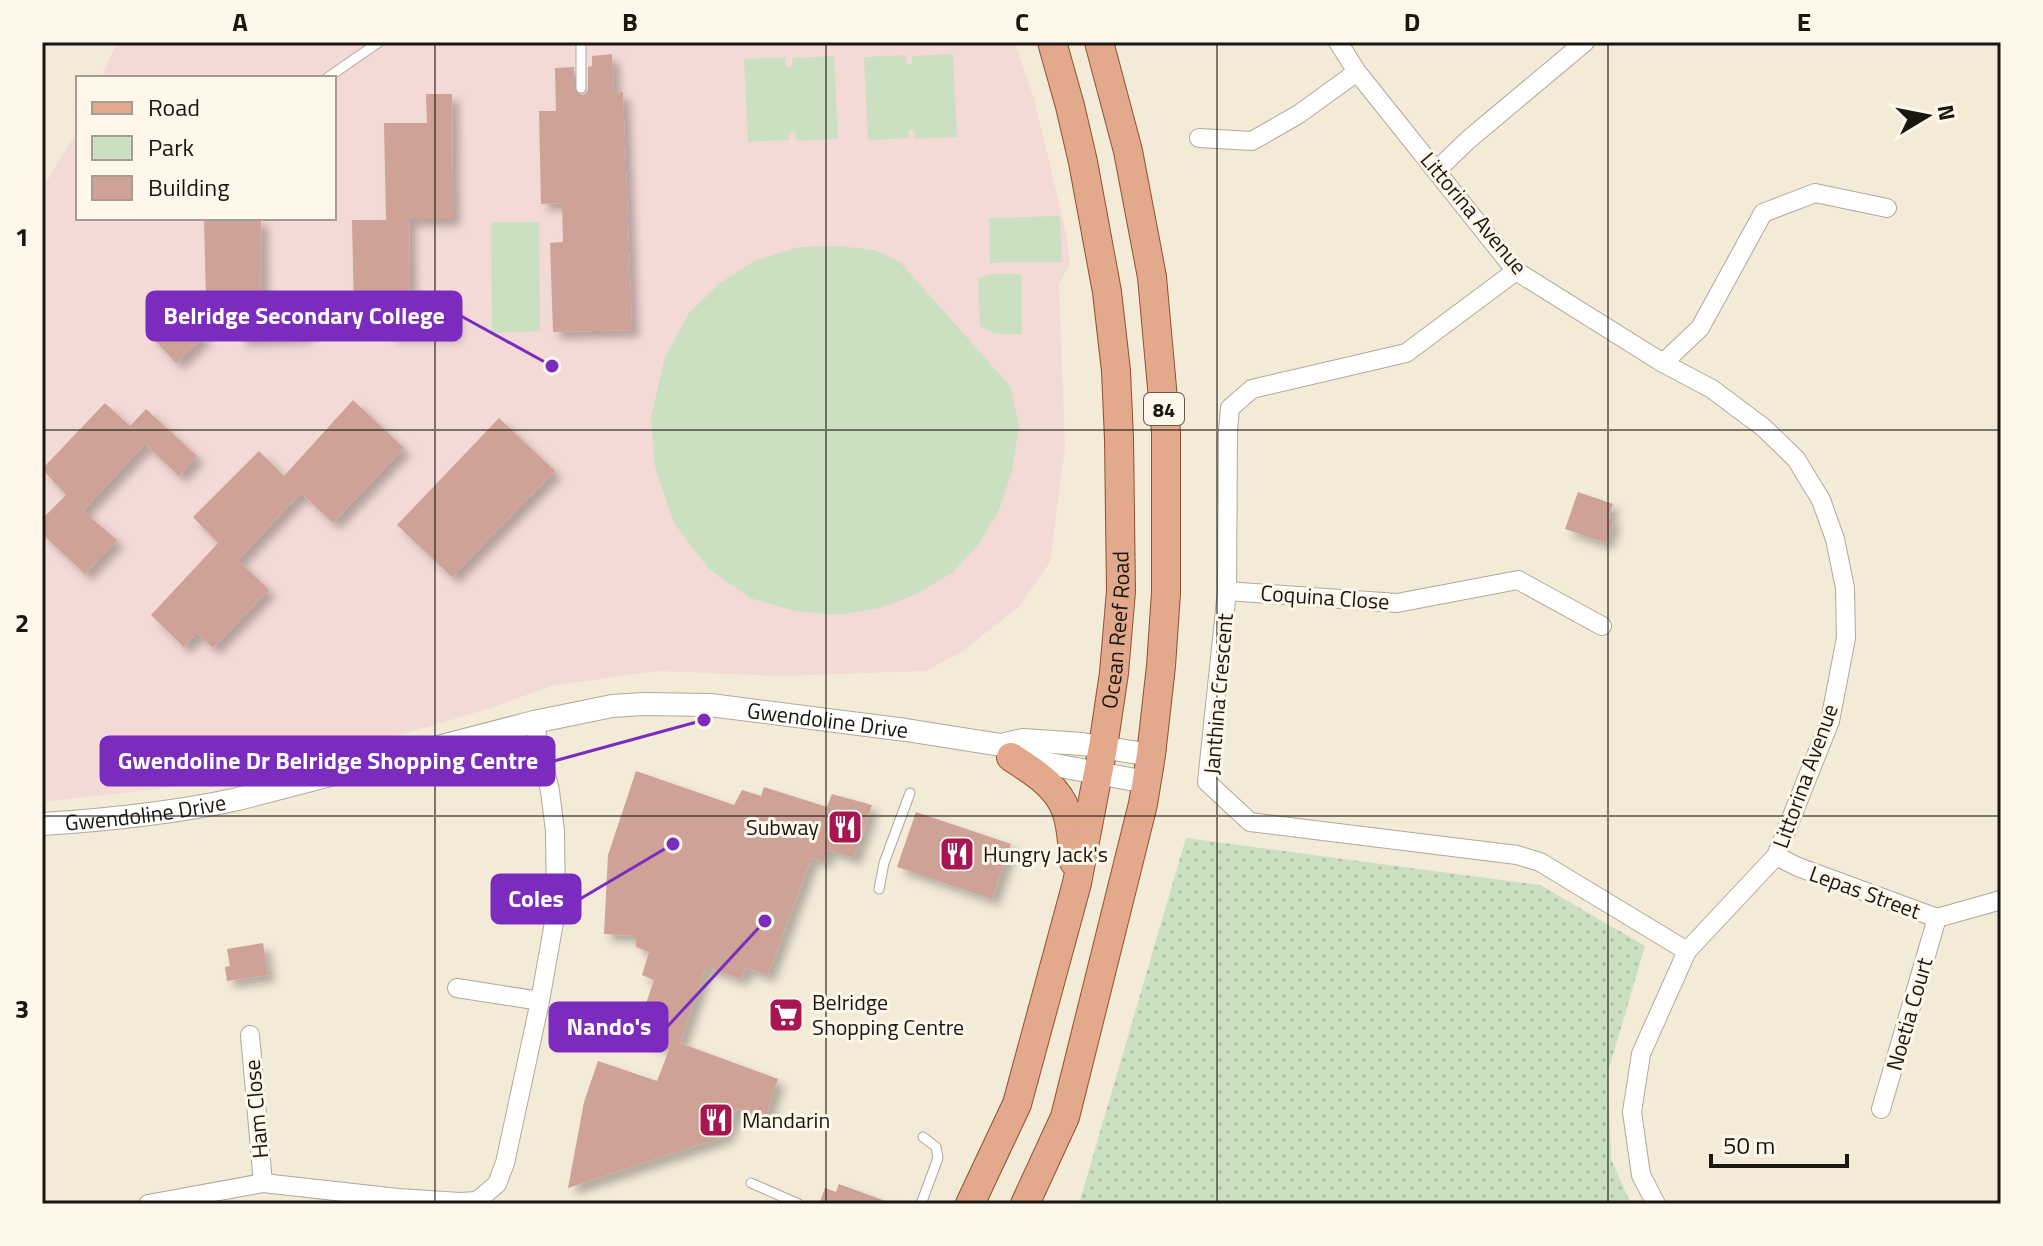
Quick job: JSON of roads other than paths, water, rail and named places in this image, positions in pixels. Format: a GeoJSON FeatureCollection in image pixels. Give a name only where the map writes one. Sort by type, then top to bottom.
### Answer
{"type":"FeatureCollection","features":[{"type":"Feature","properties":{"kind":"main road","name":"Ocean Reef Road"},"geometry":{"type":"LineString","coordinates":[[970,1204],[1017,1104],[1077,883],[1101,760],[1114,673],[1121,591],[1116,371],[1107,292],[1070,106],[1052,42]]}},
{"type":"Feature","properties":{"kind":"main road","name":"84"},"geometry":{"type":"LineString","coordinates":[[1025,1204],[1065,1117],[1143,804],[1161,666],[1166,593],[1166,432],[1152,277],[1128,151],[1099,42]]}},
{"type":"Feature","properties":{"kind":"main road"},"geometry":{"type":"LineString","coordinates":[[1006,751],[1040,776],[1058,795],[1066,811],[1077,883]]}},
{"type":"Feature","properties":{"kind":"street","name":"Littorina Avenue"},"geometry":{"type":"LineString","coordinates":[[1338,42],[1357,72],[1516,271],[1663,363],[1712,389],[1764,428],[1796,459],[1821,500],[1835,539],[1845,588],[1846,638],[1830,721],[1776,856],[1687,951],[1641,1054],[1632,1112],[1641,1175],[1656,1204]]}},
{"type":"Feature","properties":{"kind":"street"},"geometry":{"type":"LineString","coordinates":[[1437,170],[1468,140],[1585,42]]}},
{"type":"Feature","properties":{"kind":"street"},"geometry":{"type":"LineString","coordinates":[[1199,138],[1252,141],[1299,114],[1357,72]]}},
{"type":"Feature","properties":{"kind":"street"},"geometry":{"type":"LineString","coordinates":[[1663,363],[1700,328],[1763,213],[1815,193],[1887,208]]}},
{"type":"Feature","properties":{"kind":"street","name":"Janthina Crescent"},"geometry":{"type":"LineString","coordinates":[[1516,271],[1406,353],[1252,389],[1230,408],[1227,591],[1207,782],[1250,822],[1517,855],[1540,862],[1687,951]]}},
{"type":"Feature","properties":{"kind":"street","name":"Coquina Close"},"geometry":{"type":"LineString","coordinates":[[1227,591],[1397,603],[1518,580],[1602,626]]}},
{"type":"Feature","properties":{"kind":"street","name":"Gwendoline Drive"},"geometry":{"type":"LineString","coordinates":[[42,824],[110,820],[214,804],[534,722],[612,706],[643,704],[710,705],[906,730],[1006,751],[1148,768]]}},
{"type":"Feature","properties":{"kind":"street"},"geometry":{"type":"LineString","coordinates":[[148,1204],[263,1183],[460,1202],[477,1201],[497,1184],[505,1163],[556,911],[557,860],[550,791],[534,722]]}},
{"type":"Feature","properties":{"kind":"street","name":"Lepas Street"},"geometry":{"type":"LineString","coordinates":[[1776,856],[1937,918],[2001,900]]}},
{"type":"Feature","properties":{"kind":"street","name":"Noetia Court"},"geometry":{"type":"LineString","coordinates":[[1881,1109],[1937,918]]}},
{"type":"Feature","properties":{"kind":"street"},"geometry":{"type":"LineString","coordinates":[[457,988],[540,1001]]}},
{"type":"Feature","properties":{"kind":"street","name":"Ham Close"},"geometry":{"type":"LineString","coordinates":[[250,1035],[263,1183]]}},
{"type":"Feature","properties":{"kind":"lane"},"geometry":{"type":"LineString","coordinates":[[330,76],[379,42]]}},
{"type":"Feature","properties":{"kind":"lane"},"geometry":{"type":"LineString","coordinates":[[581,42],[581,88]]}},
{"type":"Feature","properties":{"kind":"lane"},"geometry":{"type":"LineString","coordinates":[[879,889],[884,863],[910,793]]}},
{"type":"Feature","properties":{"kind":"lane"},"geometry":{"type":"LineString","coordinates":[[921,1204],[938,1158],[936,1147],[923,1137]]}},
{"type":"Feature","properties":{"kind":"lane"},"geometry":{"type":"LineString","coordinates":[[751,1183],[799,1204]]}},
{"type":"Feature","properties":{"kind":"place","name":"Belridge Secondary College"},"geometry":{"type":"Point","coordinates":[552,366]}},
{"type":"Feature","properties":{"kind":"place","name":"Gwendoline Dr Belridge Shopping Centre"},"geometry":{"type":"Point","coordinates":[704,720]}},
{"type":"Feature","properties":{"kind":"place","name":"Subway"},"geometry":{"type":"Point","coordinates":[845,827]}},
{"type":"Feature","properties":{"kind":"place","name":"Coles"},"geometry":{"type":"Point","coordinates":[673,844]}},
{"type":"Feature","properties":{"kind":"place","name":"Hungry Jack's"},"geometry":{"type":"Point","coordinates":[957,854]}},
{"type":"Feature","properties":{"kind":"place","name":"Nando's"},"geometry":{"type":"Point","coordinates":[765,921]}},
{"type":"Feature","properties":{"kind":"place","name":"Belridge Shopping Centre"},"geometry":{"type":"Point","coordinates":[786,1015]}},
{"type":"Feature","properties":{"kind":"place","name":"Mandarin"},"geometry":{"type":"Point","coordinates":[716,1120]}}]}
